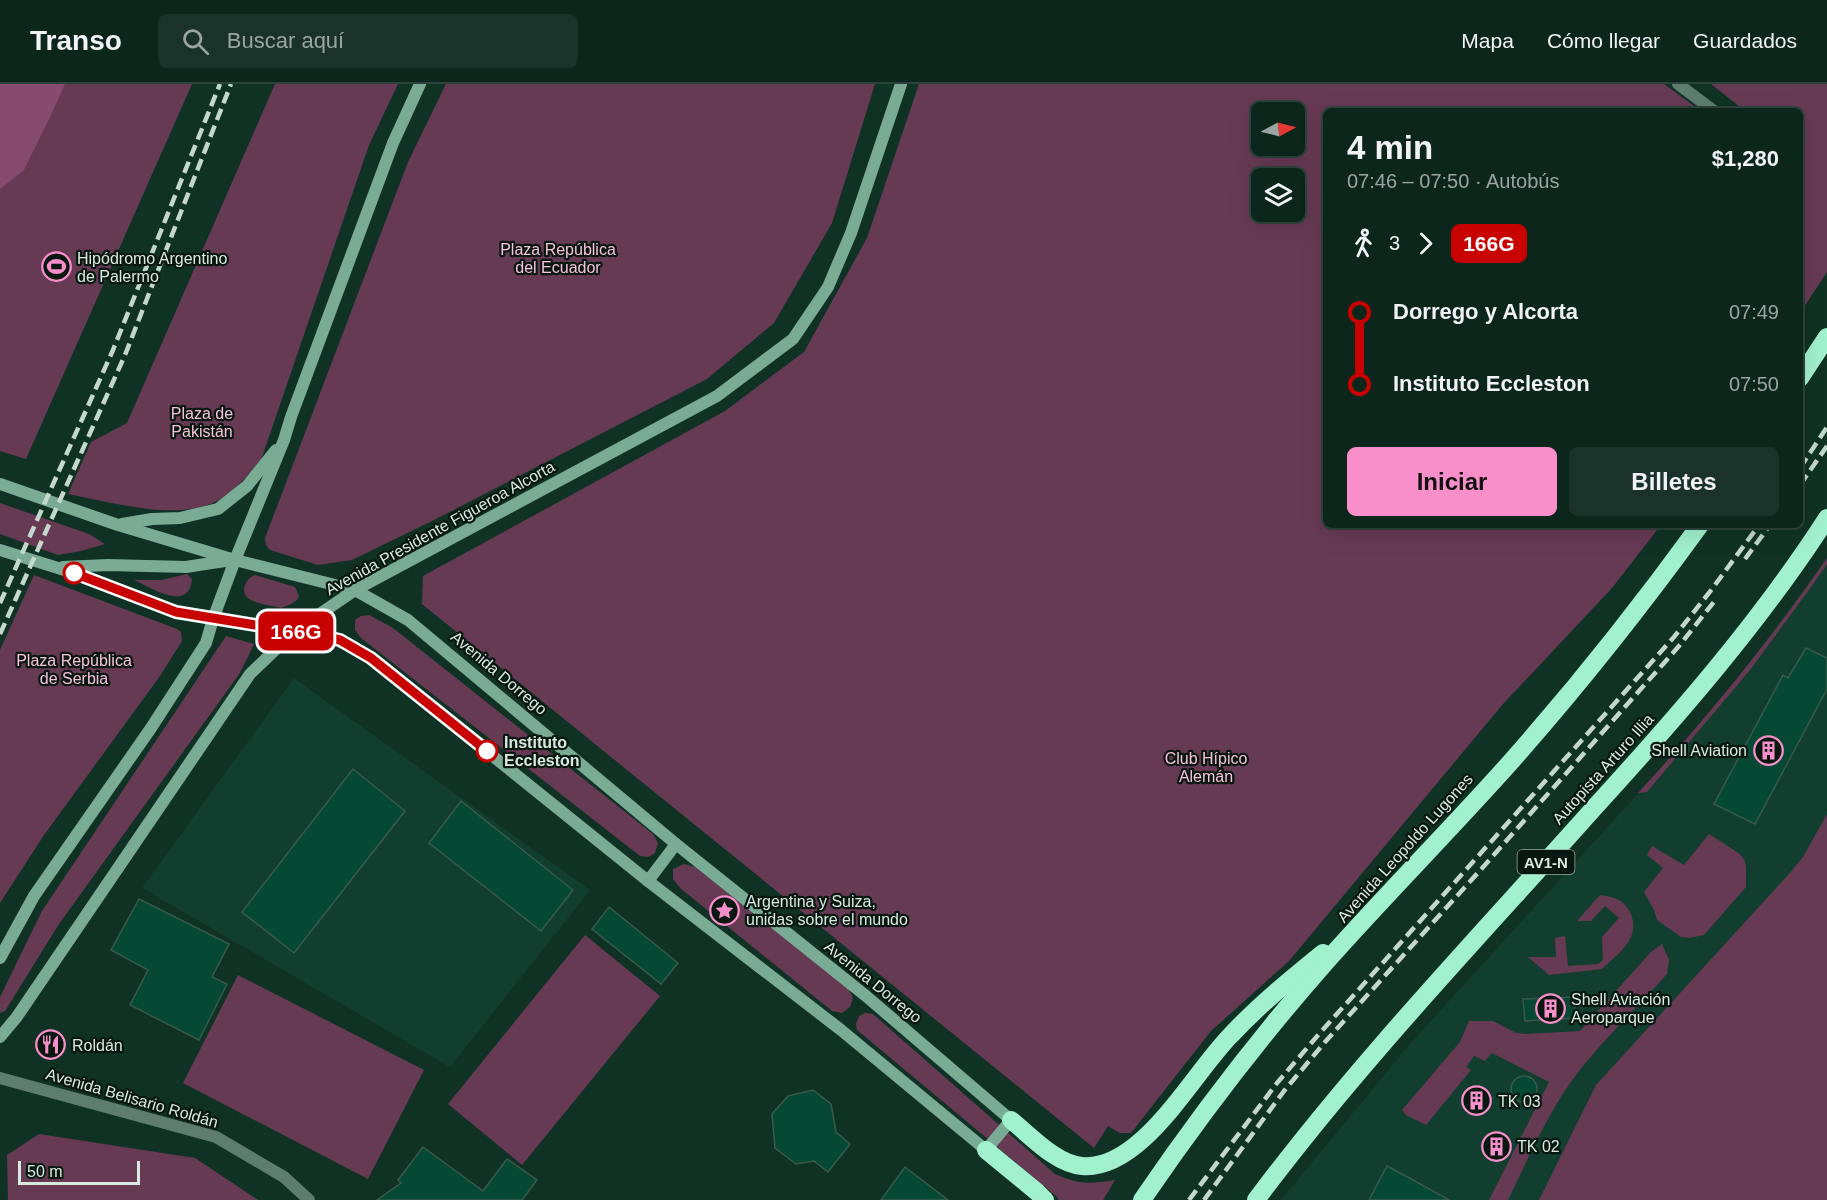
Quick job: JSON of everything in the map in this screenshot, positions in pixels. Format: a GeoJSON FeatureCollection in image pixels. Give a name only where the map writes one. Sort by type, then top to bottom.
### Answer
{"type":"FeatureCollection","features":[{"type":"Feature","properties":{"kind":"highway"},"geometry":{"type":"LineString","coordinates":[[1803,373],[1827,337]]}},
{"type":"Feature","properties":{"kind":"highway","name":"Autopista Arturo Illia"},"geometry":{"type":"LineString","coordinates":[[1256,1200],[1349,1081],[1663,731],[1770,599],[1827,518]]}},
{"type":"Feature","properties":{"kind":"highway","name":"Avenida Leopoldo Lugones"},"geometry":{"type":"LineString","coordinates":[[1142,1200],[1218,1094],[1325,963],[1515,756],[1588,671],[1698,528]]}},
{"type":"Feature","properties":{"kind":"highway"},"geometry":{"type":"LineString","coordinates":[[1011,1120],[1066,1163],[1083,1166],[1104,1165],[1120,1157],[1138,1145],[1155,1128],[1217,1049],[1269,997],[1371,914]]}},
{"type":"Feature","properties":{"kind":"highway"},"geometry":{"type":"LineString","coordinates":[[986,1150],[1045,1200]]}},
{"type":"Feature","properties":{"kind":"main road"},"geometry":{"type":"LineString","coordinates":[[0,958],[34,896],[152,728],[206,643],[235,560],[284,440],[393,143],[420,84]]}},
{"type":"Feature","properties":{"kind":"main road","name":"Avenida Presidente Figueroa Alcorta"},"geometry":{"type":"LineString","coordinates":[[0,1037],[16,1018],[250,674],[295,631],[355,590],[717,396],[793,339],[828,287],[851,233],[901,84]]}},
{"type":"Feature","properties":{"kind":"main road"},"geometry":{"type":"LineString","coordinates":[[118,525],[152,519],[180,518],[218,509],[247,486],[284,440]]}},
{"type":"Feature","properties":{"kind":"main road","name":"Avenida Dorrego"},"geometry":{"type":"LineString","coordinates":[[0,484],[118,525],[235,560],[355,590],[408,620],[675,844],[866,996],[1011,1120]]}},
{"type":"Feature","properties":{"kind":"main road"},"geometry":{"type":"LineString","coordinates":[[0,550],[56,567],[176,612],[340,640],[371,658],[648,881],[841,1030],[986,1150],[1011,1120]]}},
{"type":"Feature","properties":{"kind":"main road"},"geometry":{"type":"LineString","coordinates":[[56,567],[108,565],[186,567],[235,560]]}},
{"type":"Feature","properties":{"kind":"main road"},"geometry":{"type":"LineString","coordinates":[[648,881],[675,844]]}},
{"type":"Feature","properties":{"kind":"street"},"geometry":{"type":"LineString","coordinates":[[1678,84],[1710,108]]}},
{"type":"Feature","properties":{"kind":"street","name":"Avenida Belisario Roldán"},"geometry":{"type":"LineString","coordinates":[[0,1078],[216,1137],[285,1177],[309,1200]]}},
{"type":"Feature","properties":{"kind":"shaded area"},"geometry":{"type":"Polygon","coordinates":[[[0,84],[65,84],[24,170],[0,189],[0,84]]]}},
{"type":"Feature","properties":{"kind":"shaded area"},"geometry":{"type":"Polygon","coordinates":[[[1827,558],[1827,1200],[1281,1200],[1409,1045],[1708,714],[1751,661],[1827,558]]]}},
{"type":"Feature","properties":{"kind":"shaded area"},"geometry":{"type":"Polygon","coordinates":[[[294,678],[590,890],[450,1067],[142,888],[294,678]]]}},
{"type":"Feature","properties":{"kind":"green space","name":"Hipódromo Argentino de Palermo"},"geometry":{"type":"Polygon","coordinates":[[[0,84],[192,84],[26,459],[0,451],[0,84]]]}},
{"type":"Feature","properties":{"kind":"green space","name":"Plaza de Pakistán"},"geometry":{"type":"Polygon","coordinates":[[[275,84],[398,84],[369,145],[261,460],[238,485],[222,498],[206,506],[167,510],[146,509],[68,494],[91,442],[127,423],[275,84]]]}},
{"type":"Feature","properties":{"kind":"green space","name":"Plaza República del Ecuador"},"geometry":{"type":"Polygon","coordinates":[[[446,84],[875,84],[832,223],[774,323],[707,379],[352,560],[318,565],[270,550],[265,538],[408,162],[446,84]]]}},
{"type":"Feature","properties":{"kind":"green space","name":"Club Hípico Alemán"},"geometry":{"type":"Polygon","coordinates":[[[919,84],[1664,84],[1697,108],[1323,108],[1323,528],[1659,528],[1612,588],[1503,704],[1289,961],[1211,1031],[1131,1133],[1120,1133],[1108,1126],[1094,1148],[422,604],[423,576],[725,411],[804,352],[867,238],[919,84]]]}},
{"type":"Feature","properties":{"kind":"green space"},"geometry":{"type":"Polygon","coordinates":[[[1711,84],[1827,84],[1827,272],[1803,308],[1803,108],[1741,108],[1711,84]]]}},
{"type":"Feature","properties":{"kind":"green space"},"geometry":{"type":"Polygon","coordinates":[[[0,503],[89,534],[105,544],[58,555],[0,534],[0,503]]]}},
{"type":"Feature","properties":{"kind":"green space"},"geometry":{"type":"Polygon","coordinates":[[[1827,558],[1827,564],[1750,670],[1647,792],[1638,793],[1737,679],[1827,558]]]}},
{"type":"Feature","properties":{"kind":"green space"},"geometry":{"type":"Polygon","coordinates":[[[187,574],[192,579],[189,589],[184,595],[177,596],[159,592],[134,580],[161,580],[187,574]]]}},
{"type":"Feature","properties":{"kind":"green space","name":"Plaza República de Serbia"},"geometry":{"type":"Polygon","coordinates":[[[34,575],[177,629],[181,632],[182,641],[160,676],[44,835],[0,903],[0,650],[34,575]]]}},
{"type":"Feature","properties":{"kind":"green space"},"geometry":{"type":"Polygon","coordinates":[[[255,575],[295,587],[299,596],[297,600],[281,608],[250,599],[244,591],[245,585],[249,578],[255,575]]]}},
{"type":"Feature","properties":{"kind":"green space"},"geometry":{"type":"Polygon","coordinates":[[[369,615],[393,628],[653,834],[658,843],[655,853],[648,857],[640,856],[361,638],[355,630],[355,620],[369,615]]]}},
{"type":"Feature","properties":{"kind":"green space"},"geometry":{"type":"Polygon","coordinates":[[[226,636],[254,644],[240,673],[59,924],[5,1011],[0,1013],[0,997],[42,911],[226,636]]]}},
{"type":"Feature","properties":{"kind":"green space"},"geometry":{"type":"Polygon","coordinates":[[[1827,814],[1827,1200],[1539,1200],[1596,1085],[1788,875],[1803,857],[1827,814]]]}},
{"type":"Feature","properties":{"kind":"green space"},"geometry":{"type":"Polygon","coordinates":[[[1709,834],[1740,854],[1745,861],[1746,887],[1704,935],[1681,937],[1657,920],[1644,892],[1663,868],[1647,855],[1652,846],[1684,865],[1709,834]]]}},
{"type":"Feature","properties":{"kind":"green space"},"geometry":{"type":"Polygon","coordinates":[[[684,864],[695,867],[848,988],[853,998],[850,1007],[842,1013],[832,1011],[680,888],[673,879],[673,869],[684,864]]]}},
{"type":"Feature","properties":{"kind":"green space"},"geometry":{"type":"Polygon","coordinates":[[[1600,895],[1623,903],[1630,911],[1633,921],[1633,932],[1626,946],[1602,969],[1549,975],[1528,957],[1556,957],[1555,938],[1565,936],[1568,966],[1598,964],[1603,960],[1602,937],[1619,918],[1605,906],[1591,921],[1577,921],[1600,895]]]}},
{"type":"Feature","properties":{"kind":"green space"},"geometry":{"type":"Polygon","coordinates":[[[585,935],[660,996],[522,1165],[448,1104],[585,935]]]}},
{"type":"Feature","properties":{"kind":"green space"},"geometry":{"type":"Polygon","coordinates":[[[1662,944],[1669,960],[1667,974],[1601,1045],[1566,1089],[1542,1130],[1508,1200],[1489,1200],[1549,1082],[1492,1053],[1485,1061],[1474,1056],[1466,1067],[1471,1070],[1426,1125],[1406,1115],[1402,1110],[1460,1042],[1469,1021],[1493,1021],[1516,1033],[1526,1034],[1580,1031],[1651,952],[1662,944]]]}},
{"type":"Feature","properties":{"kind":"green space"},"geometry":{"type":"Polygon","coordinates":[[[238,975],[424,1070],[368,1179],[183,1083],[238,975]]]}},
{"type":"Feature","properties":{"kind":"green space"},"geometry":{"type":"Polygon","coordinates":[[[865,1013],[873,1014],[1055,1174],[1085,1183],[1115,1180],[1103,1200],[1059,1200],[857,1030],[856,1024],[859,1016],[865,1013]]]}},
{"type":"Feature","properties":{"kind":"green space"},"geometry":{"type":"Polygon","coordinates":[[[39,1134],[195,1158],[258,1200],[8,1200],[7,1155],[39,1134]]]}},
{"type":"Feature","properties":{"kind":"building","name":"Shell Aviation"},"geometry":{"type":"Polygon","coordinates":[[[1806,648],[1827,658],[1827,689],[1755,824],[1714,804],[1783,675],[1788,678],[1806,648]]]}},
{"type":"Feature","properties":{"kind":"building"},"geometry":{"type":"Polygon","coordinates":[[[353,769],[405,811],[294,953],[242,912],[353,769]]]}},
{"type":"Feature","properties":{"kind":"building"},"geometry":{"type":"Polygon","coordinates":[[[461,801],[573,890],[541,931],[429,843],[461,801]]]}},
{"type":"Feature","properties":{"kind":"building"},"geometry":{"type":"Polygon","coordinates":[[[139,899],[229,944],[212,977],[227,984],[199,1040],[130,1005],[148,970],[111,950],[139,899]]]}},
{"type":"Feature","properties":{"kind":"building"},"geometry":{"type":"Polygon","coordinates":[[[609,907],[678,963],[661,984],[592,929],[609,907]]]}},
{"type":"Feature","properties":{"kind":"building","name":"Shell Aviación Aeroparque"},"geometry":{"type":"Polygon","coordinates":[[[1575,997],[1576,1018],[1525,1021],[1523,999],[1575,997]]]}},
{"type":"Feature","properties":{"kind":"building"},"geometry":{"type":"Polygon","coordinates":[[[1524,1076],[1533,1080],[1537,1089],[1533,1098],[1524,1102],[1515,1098],[1511,1089],[1515,1080],[1524,1076]]]}},
{"type":"Feature","properties":{"kind":"building","name":"TK 03"},"geometry":{"type":"Polygon","coordinates":[[[1477,1088],[1486,1092],[1490,1101],[1486,1110],[1477,1114],[1468,1110],[1464,1101],[1468,1092],[1477,1088]]]}},
{"type":"Feature","properties":{"kind":"building"},"geometry":{"type":"Polygon","coordinates":[[[813,1090],[831,1104],[836,1132],[850,1144],[828,1172],[814,1161],[796,1164],[775,1148],[772,1114],[788,1096],[813,1090]]]}},
{"type":"Feature","properties":{"kind":"building","name":"TK 02"},"geometry":{"type":"Polygon","coordinates":[[[1496,1134],[1506,1137],[1509,1147],[1506,1157],[1496,1160],[1486,1157],[1483,1147],[1486,1137],[1496,1134]]]}},
{"type":"Feature","properties":{"kind":"building"},"geometry":{"type":"Polygon","coordinates":[[[423,1147],[483,1191],[507,1159],[537,1180],[522,1200],[377,1200],[401,1183],[398,1180],[423,1147]]]}},
{"type":"Feature","properties":{"kind":"building"},"geometry":{"type":"Polygon","coordinates":[[[1387,1166],[1413,1180],[1449,1200],[1369,1200],[1387,1166]]]}},
{"type":"Feature","properties":{"kind":"building"},"geometry":{"type":"Polygon","coordinates":[[[905,1167],[948,1200],[881,1200],[905,1167]]]}},
{"type":"Feature","properties":{"kind":"railway"},"geometry":{"type":"LineString","coordinates":[[0,603],[113,350],[220,84]]}},
{"type":"Feature","properties":{"kind":"railway"},"geometry":{"type":"LineString","coordinates":[[0,634],[125,355],[231,84]]}},
{"type":"Feature","properties":{"kind":"railway"},"geometry":{"type":"LineString","coordinates":[[1803,463],[1827,427]]}},
{"type":"Feature","properties":{"kind":"railway"},"geometry":{"type":"LineString","coordinates":[[1803,481],[1827,446]]}},
{"type":"Feature","properties":{"kind":"railway"},"geometry":{"type":"LineString","coordinates":[[1189,1200],[1277,1083],[1674,637],[1757,528]]}},
{"type":"Feature","properties":{"kind":"railway"},"geometry":{"type":"LineString","coordinates":[[1745,559],[1768,528]]}},
{"type":"Feature","properties":{"kind":"railway"},"geometry":{"type":"LineString","coordinates":[[1204,1200],[1284,1091],[1325,1042],[1679,646],[1717,598]]}},
{"type":"Feature","properties":{"kind":"bus line","name":"166G"},"geometry":{"type":"LineString","coordinates":[[74,573],[176,612],[340,640],[371,658],[487,751]]}},
{"type":"Feature","properties":{"kind":"place","name":"Hipódromo Argentino de Palermo"},"geometry":{"type":"Point","coordinates":[56,267]}},
{"type":"Feature","properties":{"kind":"place","name":"Shell Aviation"},"geometry":{"type":"Point","coordinates":[1768,750]}},
{"type":"Feature","properties":{"kind":"place","name":"Instituto Eccleston"},"geometry":{"type":"Point","coordinates":[487,751]}},
{"type":"Feature","properties":{"kind":"place","name":"Argentina y Suiza, unidas sobre el mundo"},"geometry":{"type":"Point","coordinates":[725,910]}},
{"type":"Feature","properties":{"kind":"place","name":"Shell Aviación Aeroparque"},"geometry":{"type":"Point","coordinates":[1550,1008]}},
{"type":"Feature","properties":{"kind":"place","name":"Roldán"},"geometry":{"type":"Point","coordinates":[51,1045]}},
{"type":"Feature","properties":{"kind":"place","name":"TK 03"},"geometry":{"type":"Point","coordinates":[1477,1101]}},
{"type":"Feature","properties":{"kind":"place","name":"TK 02"},"geometry":{"type":"Point","coordinates":[1496,1146]}}]}
